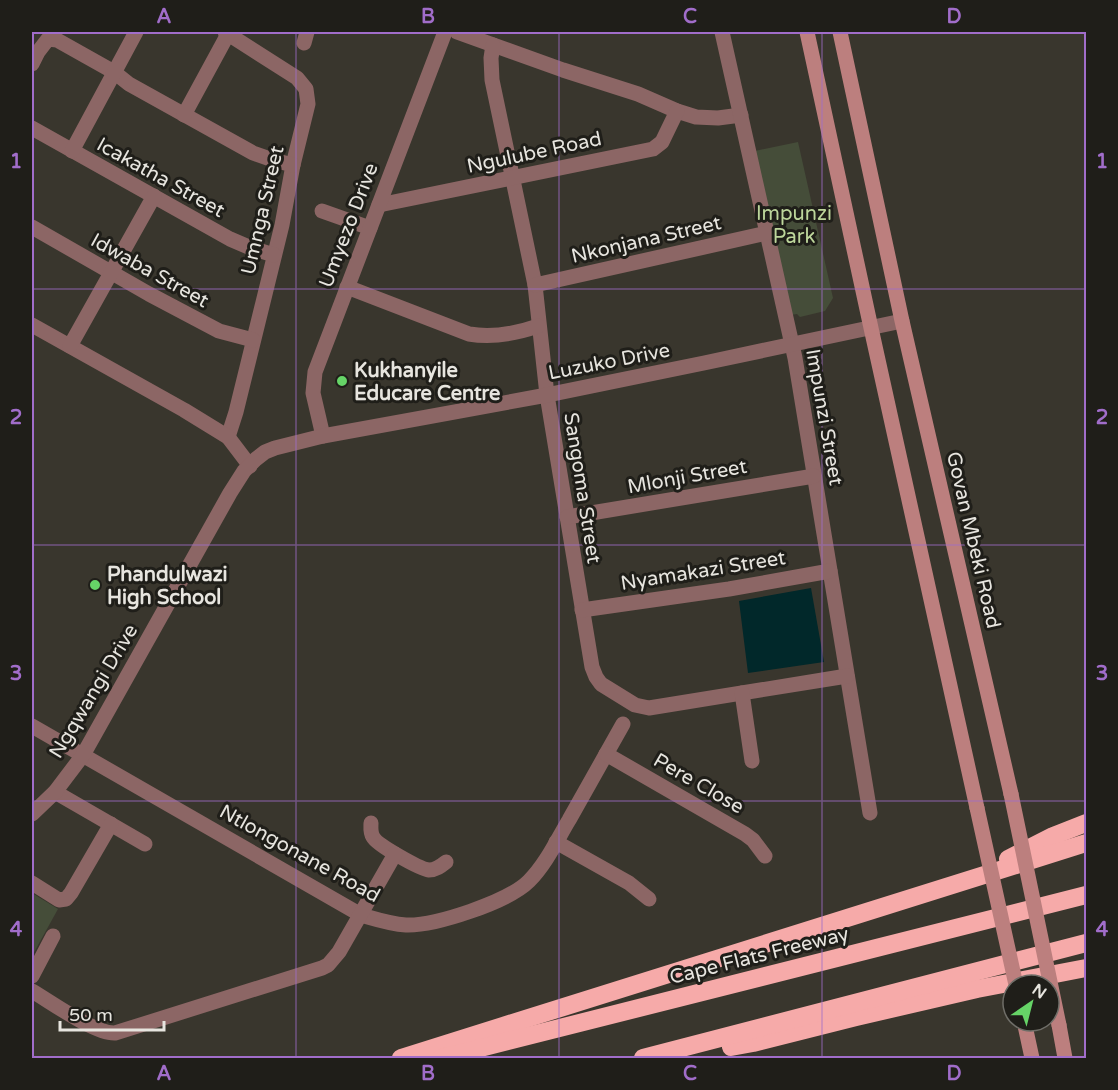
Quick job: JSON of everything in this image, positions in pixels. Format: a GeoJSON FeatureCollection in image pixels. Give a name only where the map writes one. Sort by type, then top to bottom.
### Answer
{"type":"FeatureCollection","features":[{"type":"Feature","properties":{"kind":"highway"},"geometry":{"type":"LineString","coordinates":[[952,886],[1053,836],[1086,823]]}},
{"type":"Feature","properties":{"kind":"highway"},"geometry":{"type":"LineString","coordinates":[[401,1059],[1086,843]]}},
{"type":"Feature","properties":{"kind":"highway","name":"Cape Flats Freeway"},"geometry":{"type":"LineString","coordinates":[[441,1059],[1086,895]]}},
{"type":"Feature","properties":{"kind":"highway"},"geometry":{"type":"LineString","coordinates":[[643,1059],[1086,944]]}},
{"type":"Feature","properties":{"kind":"highway"},"geometry":{"type":"LineString","coordinates":[[660,1059],[753,1043],[966,992],[1086,968]]}},
{"type":"Feature","properties":{"kind":"main road"},"geometry":{"type":"LineString","coordinates":[[807,32],[1013,973]]}},
{"type":"Feature","properties":{"kind":"main road","name":"Govan Mbeki Road"},"geometry":{"type":"LineString","coordinates":[[840,32],[902,321],[1011,794],[1065,1059]]}},
{"type":"Feature","properties":{"kind":"main road"},"geometry":{"type":"LineString","coordinates":[[1026,1033],[1032,1059]]}},
{"type":"Feature","properties":{"kind":"street"},"geometry":{"type":"LineString","coordinates":[[72,151],[136,32]]}},
{"type":"Feature","properties":{"kind":"street","name":"Umyezo Drive"},"geometry":{"type":"LineString","coordinates":[[323,436],[313,393],[315,372],[445,32]]}},
{"type":"Feature","properties":{"kind":"street"},"geometry":{"type":"LineString","coordinates":[[457,32],[638,94],[696,117],[718,118],[741,115]]}},
{"type":"Feature","properties":{"kind":"street","name":"Impunzi Street"},"geometry":{"type":"LineString","coordinates":[[722,32],[792,345],[870,813]]}},
{"type":"Feature","properties":{"kind":"street"},"geometry":{"type":"LineString","coordinates":[[184,115],[226,33]]}},
{"type":"Feature","properties":{"kind":"street","name":"Umnga Street"},"geometry":{"type":"LineString","coordinates":[[226,33],[297,78],[306,89],[308,104],[293,165],[282,225],[228,437]]}},
{"type":"Feature","properties":{"kind":"street"},"geometry":{"type":"LineString","coordinates":[[32,64],[48,39],[57,40],[114,72],[129,84],[253,153],[293,165]]}},
{"type":"Feature","properties":{"kind":"street","name":"Sangoma Street"},"geometry":{"type":"LineString","coordinates":[[493,45],[492,80],[535,285],[547,395],[582,610],[592,667],[596,677],[601,684],[635,705],[649,708],[848,676]]}},
{"type":"Feature","properties":{"kind":"street","name":"Ngulube Road"},"geometry":{"type":"LineString","coordinates":[[379,205],[653,149],[662,142],[676,111]]}},
{"type":"Feature","properties":{"kind":"street","name":"Icakatha Street"},"geometry":{"type":"LineString","coordinates":[[32,128],[230,239],[274,255]]}},
{"type":"Feature","properties":{"kind":"street"},"geometry":{"type":"LineString","coordinates":[[70,346],[153,196]]}},
{"type":"Feature","properties":{"kind":"street"},"geometry":{"type":"LineString","coordinates":[[322,211],[370,228]]}},
{"type":"Feature","properties":{"kind":"street","name":"Idwaba Street"},"geometry":{"type":"LineString","coordinates":[[32,227],[111,273],[219,331],[252,340]]}},
{"type":"Feature","properties":{"kind":"street","name":"Nkonjana Street"},"geometry":{"type":"LineString","coordinates":[[535,285],[767,233]]}},
{"type":"Feature","properties":{"kind":"street"},"geometry":{"type":"LineString","coordinates":[[347,287],[469,334],[497,336],[522,332],[538,326]]}},
{"type":"Feature","properties":{"kind":"street","name":"Luzuko Drive"},"geometry":{"type":"LineString","coordinates":[[323,436],[547,395],[902,321]]}},
{"type":"Feature","properties":{"kind":"street"},"geometry":{"type":"LineString","coordinates":[[32,325],[228,437],[250,466]]}},
{"type":"Feature","properties":{"kind":"street","name":"Ngqwangi Drive"},"geometry":{"type":"LineString","coordinates":[[32,814],[55,792],[83,755],[244,471],[265,452],[323,436]]}},
{"type":"Feature","properties":{"kind":"street","name":"Mlonji Street"},"geometry":{"type":"LineString","coordinates":[[567,517],[814,476]]}},
{"type":"Feature","properties":{"kind":"street","name":"Nyamakazi Street"},"geometry":{"type":"LineString","coordinates":[[582,610],[729,589],[830,571]]}},
{"type":"Feature","properties":{"kind":"street"},"geometry":{"type":"LineString","coordinates":[[742,693],[752,761]]}},
{"type":"Feature","properties":{"kind":"street","name":"Ntlongonane Road"},"geometry":{"type":"LineString","coordinates":[[32,726],[361,915],[406,925],[431,922],[500,900],[528,882],[556,842],[623,724]]}},
{"type":"Feature","properties":{"kind":"street","name":"Pere Close"},"geometry":{"type":"LineString","coordinates":[[606,754],[745,834],[753,840],[765,856]]}},
{"type":"Feature","properties":{"kind":"street"},"geometry":{"type":"LineString","coordinates":[[55,792],[145,844]]}},
{"type":"Feature","properties":{"kind":"street"},"geometry":{"type":"LineString","coordinates":[[371,823],[373,837],[395,854],[424,869],[436,869],[446,862]]}},
{"type":"Feature","properties":{"kind":"street"},"geometry":{"type":"LineString","coordinates":[[32,883],[59,900],[66,898],[111,824]]}},
{"type":"Feature","properties":{"kind":"street"},"geometry":{"type":"LineString","coordinates":[[556,842],[629,883],[649,899]]}},
{"type":"Feature","properties":{"kind":"street"},"geometry":{"type":"LineString","coordinates":[[32,991],[93,1027],[115,1033],[328,965],[339,952],[395,854]]}},
{"type":"Feature","properties":{"kind":"street"},"geometry":{"type":"LineString","coordinates":[[32,976],[53,936]]}},
{"type":"Feature","properties":{"kind":"green space","name":"Impunzi Park"},"geometry":{"type":"Polygon","coordinates":[[[798,142],[833,298],[825,311],[800,317],[797,314],[791,315],[755,151],[798,142]]]}},
{"type":"Feature","properties":{"kind":"green space"},"geometry":{"type":"Polygon","coordinates":[[[32,893],[58,909],[32,956],[32,893]]]}},
{"type":"Feature","properties":{"kind":"water"},"geometry":{"type":"Polygon","coordinates":[[[811,588],[824,662],[748,673],[739,601],[811,588]]]}},
{"type":"Feature","properties":{"kind":"place","name":"Kukhanyile Educare Centre"},"geometry":{"type":"Point","coordinates":[342,381]}},
{"type":"Feature","properties":{"kind":"place","name":"Phandulwazi High School"},"geometry":{"type":"Point","coordinates":[95,585]}}]}
